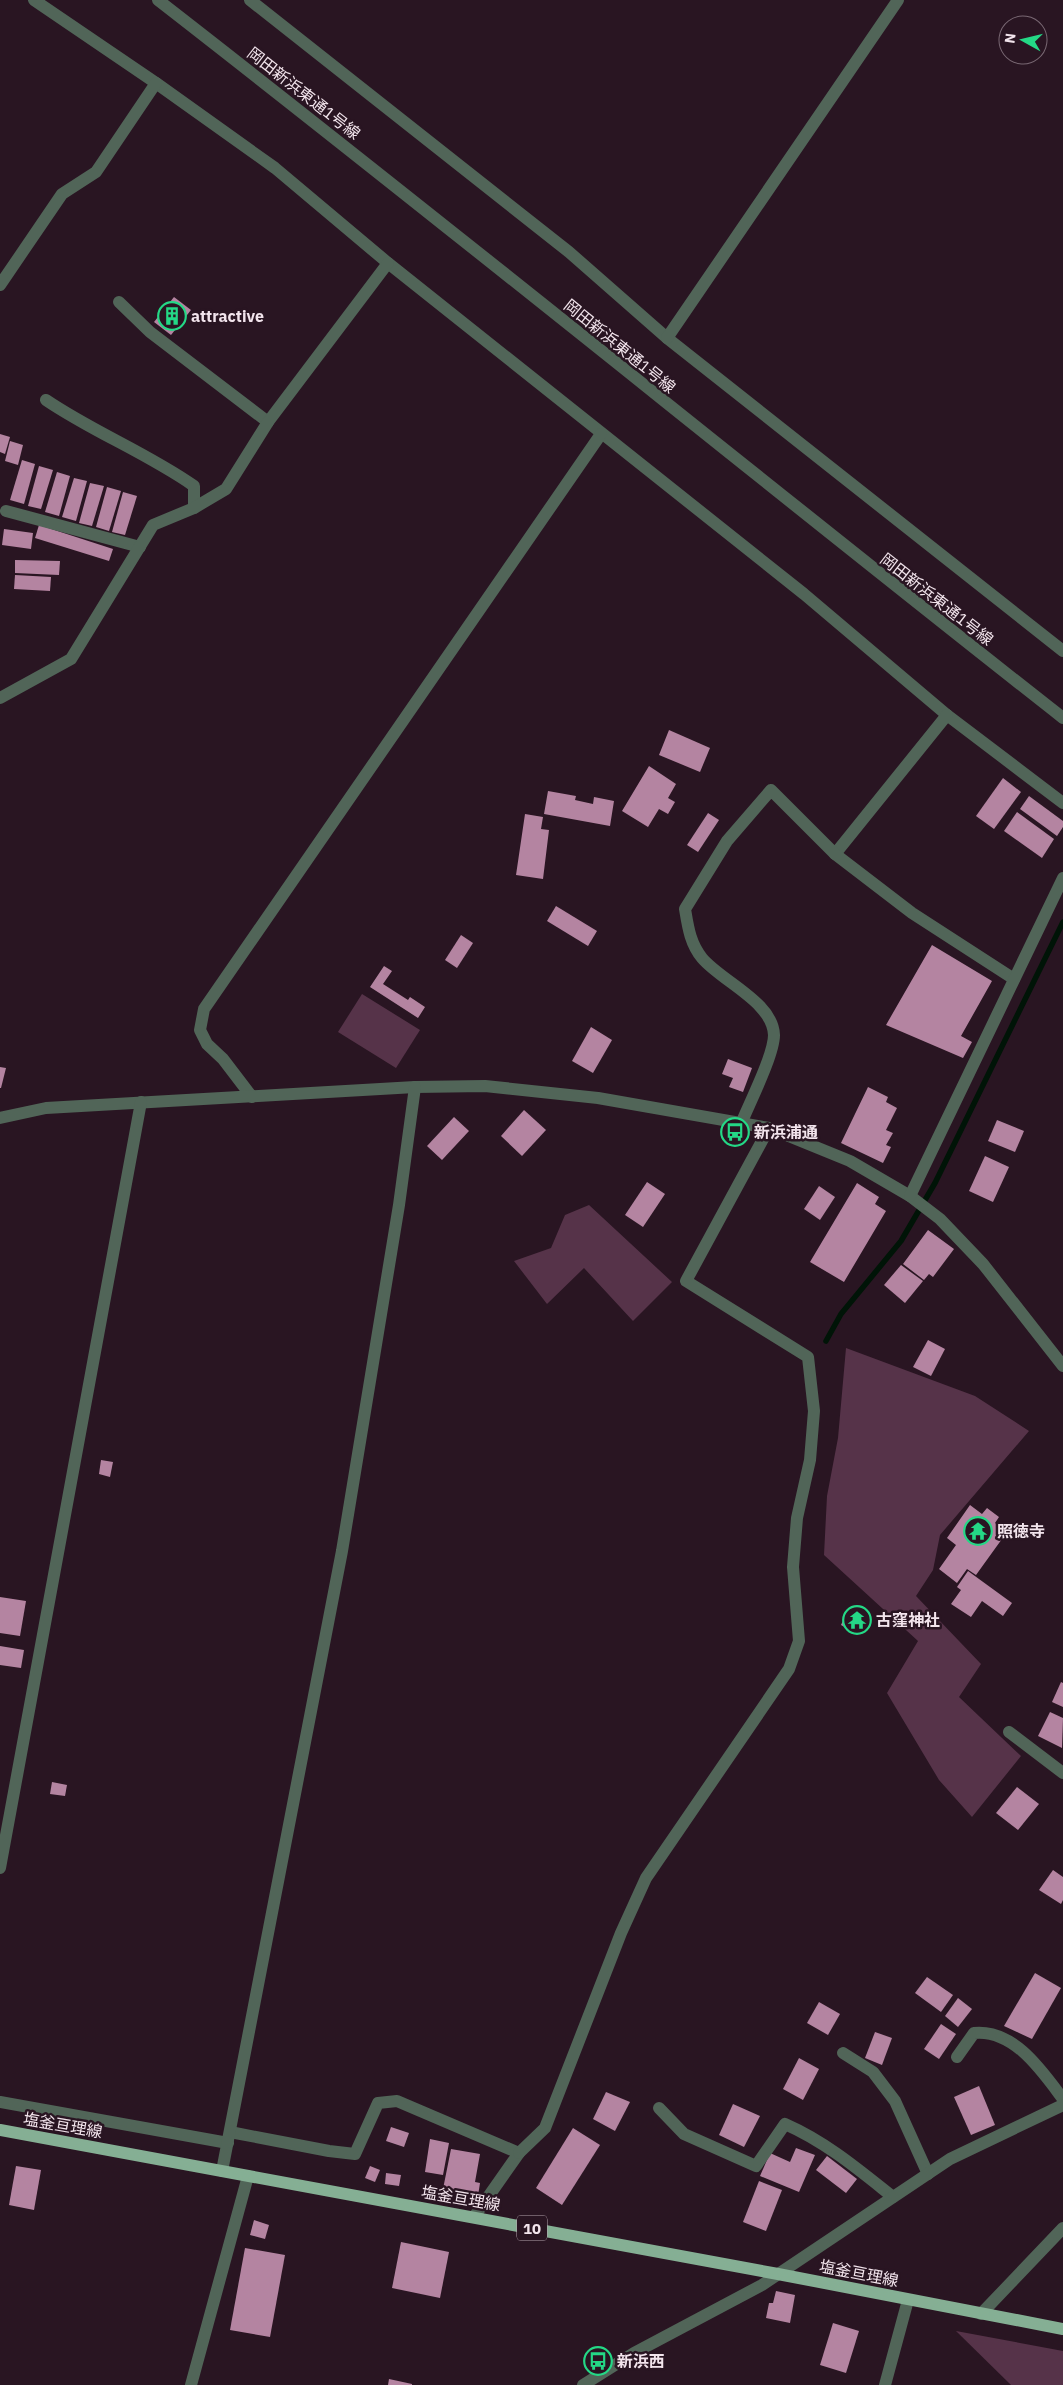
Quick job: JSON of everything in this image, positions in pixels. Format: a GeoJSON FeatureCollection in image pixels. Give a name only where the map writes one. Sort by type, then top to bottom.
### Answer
{"type":"FeatureCollection","features":[{"type":"Feature","properties":{"kind":"main road","name":"塩釜亘理線"},"geometry":{"type":"LineString","coordinates":[[0,2130],[474,2217],[1063,2329]]}},
{"type":"Feature","properties":{"kind":"street"},"geometry":{"type":"LineString","coordinates":[[34,0],[156,83],[275,168],[388,263],[804,594],[947,715],[1063,803]]}},
{"type":"Feature","properties":{"kind":"street","name":"岡田新浜東通1号線"},"geometry":{"type":"LineString","coordinates":[[158,0],[316,122],[818,526],[1063,718]]}},
{"type":"Feature","properties":{"kind":"street"},"geometry":{"type":"LineString","coordinates":[[250,0],[569,252],[667,338],[1063,652]]}},
{"type":"Feature","properties":{"kind":"street"},"geometry":{"type":"LineString","coordinates":[[667,338],[898,0]]}},
{"type":"Feature","properties":{"kind":"street"},"geometry":{"type":"LineString","coordinates":[[0,285],[62,194],[96,172],[156,83]]}},
{"type":"Feature","properties":{"kind":"street"},"geometry":{"type":"LineString","coordinates":[[0,698],[71,659],[153,525],[194,508],[226,490],[268,422],[388,263]]}},
{"type":"Feature","properties":{"kind":"street"},"geometry":{"type":"LineString","coordinates":[[119,302],[150,332],[268,422]]}},
{"type":"Feature","properties":{"kind":"street"},"geometry":{"type":"LineString","coordinates":[[46,400],[75,420],[172,470],[194,486],[194,508]]}},
{"type":"Feature","properties":{"kind":"street"},"geometry":{"type":"LineString","coordinates":[[252,1097],[223,1059],[207,1044],[200,1030],[204,1009],[601,434]]}},
{"type":"Feature","properties":{"kind":"street"},"geometry":{"type":"LineString","coordinates":[[6,511],[140,547]]}},
{"type":"Feature","properties":{"kind":"street"},"geometry":{"type":"LineString","coordinates":[[835,854],[947,715]]}},
{"type":"Feature","properties":{"kind":"street"},"geometry":{"type":"LineString","coordinates":[[741,1124],[766,1063],[774,1035],[770,1017],[703,959],[690,940],[685,908],[727,841],[771,790],[835,854],[912,913],[1014,979]]}},
{"type":"Feature","properties":{"kind":"street"},"geometry":{"type":"LineString","coordinates":[[913,1198],[1063,878]]}},
{"type":"Feature","properties":{"kind":"street"},"geometry":{"type":"LineString","coordinates":[[0,1118],[46,1108],[415,1087],[485,1086],[598,1098],[769,1128],[850,1160],[934,1213],[983,1264],[1063,1366]]}},
{"type":"Feature","properties":{"kind":"street"},"geometry":{"type":"LineString","coordinates":[[222,2171],[342,1551],[399,1205],[415,1087]]}},
{"type":"Feature","properties":{"kind":"street"},"geometry":{"type":"LineString","coordinates":[[0,1868],[141,1102]]}},
{"type":"Feature","properties":{"kind":"street"},"geometry":{"type":"LineString","coordinates":[[474,2217],[518,2153],[545,2128],[621,1933],[646,1878],[789,1669],[799,1641],[793,1567],[797,1518],[810,1460],[814,1411],[808,1357],[686,1281],[769,1128]]}},
{"type":"Feature","properties":{"kind":"street"},"geometry":{"type":"LineString","coordinates":[[1009,1732],[1063,1773]]}},
{"type":"Feature","properties":{"kind":"street"},"geometry":{"type":"LineString","coordinates":[[957,2058],[974,2033],[986,2032],[1007,2041],[1034,2060],[1063,2099]]}},
{"type":"Feature","properties":{"kind":"street"},"geometry":{"type":"LineString","coordinates":[[843,2052],[873,2072],[895,2101],[928,2174]]}},
{"type":"Feature","properties":{"kind":"street"},"geometry":{"type":"LineString","coordinates":[[0,2102],[229,2138],[355,2154],[378,2103],[396,2101],[518,2153]]}},
{"type":"Feature","properties":{"kind":"street"},"geometry":{"type":"LineString","coordinates":[[583,2385],[634,2353],[778,2274],[950,2159],[1063,2105]]}},
{"type":"Feature","properties":{"kind":"street"},"geometry":{"type":"LineString","coordinates":[[659,2108],[684,2134],[756,2166],[785,2124],[808,2135],[836,2153],[893,2197]]}},
{"type":"Feature","properties":{"kind":"street"},"geometry":{"type":"LineString","coordinates":[[191,2385],[248,2176]]}},
{"type":"Feature","properties":{"kind":"street"},"geometry":{"type":"LineString","coordinates":[[982,2314],[1063,2228]]}},
{"type":"Feature","properties":{"kind":"street"},"geometry":{"type":"LineString","coordinates":[[885,2385],[908,2300]]}},
{"type":"Feature","properties":{"kind":"shaded area"},"geometry":{"type":"Polygon","coordinates":[[[362,994],[420,1030],[396,1068],[338,1032],[362,994]]]}},
{"type":"Feature","properties":{"kind":"shaded area"},"geometry":{"type":"Polygon","coordinates":[[[589,1205],[672,1282],[633,1321],[584,1268],[547,1304],[514,1261],[551,1248],[565,1215],[589,1205]]]}},
{"type":"Feature","properties":{"kind":"shaded area"},"geometry":{"type":"Polygon","coordinates":[[[846,1348],[975,1396],[1029,1431],[940,1535],[933,1570],[916,1596],[981,1664],[959,1697],[1021,1756],[972,1817],[939,1780],[887,1693],[918,1641],[824,1555],[827,1496],[838,1438],[846,1348]]]}},
{"type":"Feature","properties":{"kind":"shaded area"},"geometry":{"type":"Polygon","coordinates":[[[956,2331],[1063,2351],[1063,2385],[1011,2385],[956,2331]]]}},
{"type":"Feature","properties":{"kind":"building","name":"attractive"},"geometry":{"type":"Polygon","coordinates":[[[174,297],[191,310],[171,335],[154,322],[174,297]]]}},
{"type":"Feature","properties":{"kind":"building"},"geometry":{"type":"Polygon","coordinates":[[[0,434],[10,437],[5,454],[0,452],[0,434]]]}},
{"type":"Feature","properties":{"kind":"building"},"geometry":{"type":"Polygon","coordinates":[[[10,441],[23,445],[18,465],[5,461],[10,441]]]}},
{"type":"Feature","properties":{"kind":"building"},"geometry":{"type":"Polygon","coordinates":[[[22,460],[35,464],[24,504],[10,500],[22,460]]]}},
{"type":"Feature","properties":{"kind":"building"},"geometry":{"type":"Polygon","coordinates":[[[39,466],[53,470],[41,509],[28,506],[39,466]]]}},
{"type":"Feature","properties":{"kind":"building"},"geometry":{"type":"Polygon","coordinates":[[[57,472],[70,476],[59,516],[45,512],[57,472]]]}},
{"type":"Feature","properties":{"kind":"building"},"geometry":{"type":"Polygon","coordinates":[[[74,478],[87,481],[76,521],[62,517],[74,478]]]}},
{"type":"Feature","properties":{"kind":"building"},"geometry":{"type":"Polygon","coordinates":[[[90,483],[104,486],[92,526],[79,523],[90,483]]]}},
{"type":"Feature","properties":{"kind":"building"},"geometry":{"type":"Polygon","coordinates":[[[107,487],[121,491],[109,531],[96,527],[107,487]]]}},
{"type":"Feature","properties":{"kind":"building"},"geometry":{"type":"Polygon","coordinates":[[[123,492],[137,496],[125,535],[112,532],[123,492]]]}},
{"type":"Feature","properties":{"kind":"building"},"geometry":{"type":"Polygon","coordinates":[[[39,525],[113,549],[109,561],[35,538],[39,525]]]}},
{"type":"Feature","properties":{"kind":"building"},"geometry":{"type":"Polygon","coordinates":[[[4,529],[33,533],[31,549],[2,545],[4,529]]]}},
{"type":"Feature","properties":{"kind":"building"},"geometry":{"type":"Polygon","coordinates":[[[15,560],[60,561],[59,575],[15,573],[15,560]]]}},
{"type":"Feature","properties":{"kind":"building"},"geometry":{"type":"Polygon","coordinates":[[[15,575],[51,577],[50,591],[14,589],[15,575]]]}},
{"type":"Feature","properties":{"kind":"building"},"geometry":{"type":"Polygon","coordinates":[[[669,730],[710,748],[700,772],[659,755],[669,730]]]}},
{"type":"Feature","properties":{"kind":"building"},"geometry":{"type":"Polygon","coordinates":[[[649,766],[676,784],[668,798],[675,802],[668,814],[659,809],[648,827],[622,811],[649,766]]]}},
{"type":"Feature","properties":{"kind":"building"},"geometry":{"type":"Polygon","coordinates":[[[1003,778],[1021,792],[994,829],[976,816],[1003,778]]]}},
{"type":"Feature","properties":{"kind":"building"},"geometry":{"type":"Polygon","coordinates":[[[548,791],[576,796],[575,800],[593,804],[594,797],[614,801],[610,826],[544,814],[548,791]]]}},
{"type":"Feature","properties":{"kind":"building"},"geometry":{"type":"Polygon","coordinates":[[[1029,796],[1063,821],[1063,827],[1057,836],[1020,809],[1029,796]]]}},
{"type":"Feature","properties":{"kind":"building"},"geometry":{"type":"Polygon","coordinates":[[[1017,812],[1054,839],[1042,858],[1004,831],[1017,812]]]}},
{"type":"Feature","properties":{"kind":"building"},"geometry":{"type":"Polygon","coordinates":[[[708,813],[719,820],[698,852],[687,845],[708,813]]]}},
{"type":"Feature","properties":{"kind":"building"},"geometry":{"type":"Polygon","coordinates":[[[525,814],[543,817],[541,829],[549,830],[543,879],[516,875],[525,814]]]}},
{"type":"Feature","properties":{"kind":"building"},"geometry":{"type":"Polygon","coordinates":[[[556,906],[597,931],[588,946],[547,921],[556,906]]]}},
{"type":"Feature","properties":{"kind":"building"},"geometry":{"type":"Polygon","coordinates":[[[461,935],[473,943],[457,968],[445,960],[461,935]]]}},
{"type":"Feature","properties":{"kind":"building"},"geometry":{"type":"Polygon","coordinates":[[[932,945],[992,981],[961,1036],[972,1042],[963,1058],[886,1025],[932,945]]]}},
{"type":"Feature","properties":{"kind":"building"},"geometry":{"type":"Polygon","coordinates":[[[384,966],[392,971],[383,984],[408,1000],[410,997],[425,1007],[418,1018],[370,987],[384,966]]]}},
{"type":"Feature","properties":{"kind":"building"},"geometry":{"type":"Polygon","coordinates":[[[591,1027],[612,1040],[593,1073],[572,1061],[591,1027]]]}},
{"type":"Feature","properties":{"kind":"building"},"geometry":{"type":"Polygon","coordinates":[[[728,1059],[752,1068],[743,1092],[729,1087],[733,1078],[722,1074],[728,1059]]]}},
{"type":"Feature","properties":{"kind":"building"},"geometry":{"type":"Polygon","coordinates":[[[0,1067],[6,1068],[1,1088],[0,1088],[0,1067]]]}},
{"type":"Feature","properties":{"kind":"building"},"geometry":{"type":"Polygon","coordinates":[[[868,1087],[888,1097],[886,1102],[897,1108],[886,1130],[893,1133],[886,1145],[891,1147],[883,1163],[841,1143],[868,1087]]]}},
{"type":"Feature","properties":{"kind":"building"},"geometry":{"type":"Polygon","coordinates":[[[524,1110],[546,1130],[522,1156],[501,1136],[524,1110]]]}},
{"type":"Feature","properties":{"kind":"building"},"geometry":{"type":"Polygon","coordinates":[[[454,1117],[469,1131],[442,1160],[427,1146],[454,1117]]]}},
{"type":"Feature","properties":{"kind":"building"},"geometry":{"type":"Polygon","coordinates":[[[997,1120],[1024,1131],[1015,1152],[988,1141],[997,1120]]]}},
{"type":"Feature","properties":{"kind":"building"},"geometry":{"type":"Polygon","coordinates":[[[985,1156],[1009,1167],[993,1202],[969,1191],[985,1156]]]}},
{"type":"Feature","properties":{"kind":"building"},"geometry":{"type":"Polygon","coordinates":[[[647,1182],[665,1194],[643,1227],[625,1215],[647,1182]]]}},
{"type":"Feature","properties":{"kind":"building"},"geometry":{"type":"Polygon","coordinates":[[[857,1183],[879,1197],[875,1204],[886,1211],[844,1282],[810,1262],[857,1183]]]}},
{"type":"Feature","properties":{"kind":"building"},"geometry":{"type":"Polygon","coordinates":[[[819,1186],[835,1197],[820,1220],[804,1209],[819,1186]]]}},
{"type":"Feature","properties":{"kind":"building"},"geometry":{"type":"Polygon","coordinates":[[[928,1230],[954,1249],[933,1277],[929,1274],[924,1280],[903,1264],[928,1230]]]}},
{"type":"Feature","properties":{"kind":"building"},"geometry":{"type":"Polygon","coordinates":[[[901,1265],[923,1281],[905,1303],[884,1285],[901,1265]]]}},
{"type":"Feature","properties":{"kind":"building"},"geometry":{"type":"Polygon","coordinates":[[[928,1340],[945,1349],[931,1376],[913,1367],[928,1340]]]}},
{"type":"Feature","properties":{"kind":"building"},"geometry":{"type":"Polygon","coordinates":[[[101,1460],[113,1462],[110,1477],[99,1474],[101,1460]]]}},
{"type":"Feature","properties":{"kind":"building"},"geometry":{"type":"Polygon","coordinates":[[[970,1505],[982,1514],[987,1508],[999,1517],[995,1523],[1007,1532],[976,1575],[967,1569],[957,1583],[939,1569],[956,1545],[947,1538],[970,1505]]]}},
{"type":"Feature","properties":{"kind":"building"},"geometry":{"type":"Polygon","coordinates":[[[968,1571],[1012,1603],[1003,1616],[982,1601],[971,1617],[951,1604],[961,1590],[957,1587],[968,1571]]]}},
{"type":"Feature","properties":{"kind":"building"},"geometry":{"type":"Polygon","coordinates":[[[0,1597],[26,1601],[20,1636],[0,1633],[0,1597]]]}},
{"type":"Feature","properties":{"kind":"building"},"geometry":{"type":"Polygon","coordinates":[[[846,1614],[858,1619],[852,1631],[841,1625],[846,1614]]]}},
{"type":"Feature","properties":{"kind":"building"},"geometry":{"type":"Polygon","coordinates":[[[0,1646],[24,1650],[21,1668],[0,1665],[0,1646]]]}},
{"type":"Feature","properties":{"kind":"building"},"geometry":{"type":"Polygon","coordinates":[[[1061,1682],[1063,1683],[1063,1707],[1052,1702],[1061,1682]]]}},
{"type":"Feature","properties":{"kind":"building"},"geometry":{"type":"Polygon","coordinates":[[[1050,1712],[1063,1718],[1062,1748],[1038,1736],[1050,1712]]]}},
{"type":"Feature","properties":{"kind":"building"},"geometry":{"type":"Polygon","coordinates":[[[52,1782],[67,1785],[65,1796],[50,1794],[52,1782]]]}},
{"type":"Feature","properties":{"kind":"building"},"geometry":{"type":"Polygon","coordinates":[[[1017,1787],[1039,1804],[1018,1830],[996,1813],[1017,1787]]]}},
{"type":"Feature","properties":{"kind":"building"},"geometry":{"type":"Polygon","coordinates":[[[1053,1870],[1063,1877],[1063,1900],[1061,1904],[1039,1890],[1053,1870]]]}},
{"type":"Feature","properties":{"kind":"building"},"geometry":{"type":"Polygon","coordinates":[[[1035,1973],[1061,1988],[1032,2039],[1004,2026],[1035,1973]]]}},
{"type":"Feature","properties":{"kind":"building"},"geometry":{"type":"Polygon","coordinates":[[[927,1977],[953,1995],[941,2012],[915,1993],[927,1977]]]}},
{"type":"Feature","properties":{"kind":"building"},"geometry":{"type":"Polygon","coordinates":[[[958,1998],[972,2009],[958,2027],[945,2016],[958,1998]]]}},
{"type":"Feature","properties":{"kind":"building"},"geometry":{"type":"Polygon","coordinates":[[[819,2002],[840,2014],[828,2035],[807,2023],[819,2002]]]}},
{"type":"Feature","properties":{"kind":"building"},"geometry":{"type":"Polygon","coordinates":[[[941,2024],[956,2034],[939,2059],[924,2049],[941,2024]]]}},
{"type":"Feature","properties":{"kind":"building"},"geometry":{"type":"Polygon","coordinates":[[[875,2032],[892,2038],[882,2065],[865,2058],[875,2032]]]}},
{"type":"Feature","properties":{"kind":"building"},"geometry":{"type":"Polygon","coordinates":[[[799,2058],[819,2069],[803,2100],[783,2089],[799,2058]]]}},
{"type":"Feature","properties":{"kind":"building"},"geometry":{"type":"Polygon","coordinates":[[[979,2086],[995,2125],[971,2135],[954,2097],[979,2086]]]}},
{"type":"Feature","properties":{"kind":"building"},"geometry":{"type":"Polygon","coordinates":[[[606,2092],[630,2102],[615,2131],[593,2119],[606,2092]]]}},
{"type":"Feature","properties":{"kind":"building"},"geometry":{"type":"Polygon","coordinates":[[[733,2104],[760,2116],[744,2147],[719,2135],[733,2104]]]}},
{"type":"Feature","properties":{"kind":"building"},"geometry":{"type":"Polygon","coordinates":[[[391,2127],[409,2133],[404,2147],[386,2141],[391,2127]]]}},
{"type":"Feature","properties":{"kind":"building"},"geometry":{"type":"Polygon","coordinates":[[[573,2128],[600,2145],[562,2205],[536,2188],[573,2128]]]}},
{"type":"Feature","properties":{"kind":"building"},"geometry":{"type":"Polygon","coordinates":[[[430,2139],[449,2143],[443,2175],[425,2172],[430,2139]]]}},
{"type":"Feature","properties":{"kind":"building"},"geometry":{"type":"Polygon","coordinates":[[[796,2148],[815,2155],[799,2192],[760,2176],[770,2153],[790,2162],[796,2148]]]}},
{"type":"Feature","properties":{"kind":"building"},"geometry":{"type":"Polygon","coordinates":[[[451,2149],[480,2154],[475,2182],[480,2183],[478,2196],[443,2189],[451,2149]]]}},
{"type":"Feature","properties":{"kind":"building"},"geometry":{"type":"Polygon","coordinates":[[[827,2156],[857,2179],[846,2193],[816,2170],[827,2156]]]}},
{"type":"Feature","properties":{"kind":"building"},"geometry":{"type":"Polygon","coordinates":[[[16,2166],[41,2170],[34,2210],[9,2205],[16,2166]]]}},
{"type":"Feature","properties":{"kind":"building"},"geometry":{"type":"Polygon","coordinates":[[[370,2166],[380,2170],[375,2182],[365,2178],[370,2166]]]}},
{"type":"Feature","properties":{"kind":"building"},"geometry":{"type":"Polygon","coordinates":[[[386,2173],[401,2175],[399,2186],[385,2184],[386,2173]]]}},
{"type":"Feature","properties":{"kind":"building"},"geometry":{"type":"Polygon","coordinates":[[[759,2181],[782,2190],[766,2231],[743,2222],[759,2181]]]}},
{"type":"Feature","properties":{"kind":"building"},"geometry":{"type":"Polygon","coordinates":[[[254,2220],[269,2225],[265,2239],[250,2235],[254,2220]]]}},
{"type":"Feature","properties":{"kind":"building"},"geometry":{"type":"Polygon","coordinates":[[[401,2242],[449,2252],[440,2298],[392,2288],[401,2242]]]}},
{"type":"Feature","properties":{"kind":"building"},"geometry":{"type":"Polygon","coordinates":[[[245,2248],[285,2255],[270,2337],[230,2330],[245,2248]]]}},
{"type":"Feature","properties":{"kind":"building"},"geometry":{"type":"Polygon","coordinates":[[[776,2291],[795,2295],[790,2323],[766,2318],[769,2303],[773,2303],[776,2291]]]}},
{"type":"Feature","properties":{"kind":"building"},"geometry":{"type":"Polygon","coordinates":[[[833,2323],[859,2331],[846,2373],[820,2365],[833,2323]]]}},
{"type":"Feature","properties":{"kind":"building"},"geometry":{"type":"Polygon","coordinates":[[[389,2379],[412,2384],[412,2385],[388,2385],[389,2379]]]}},
{"type":"Feature","properties":{"kind":"waterway"},"geometry":{"type":"LineString","coordinates":[[826,1341],[841,1314],[901,1241],[935,1183],[1063,922]]}},
{"type":"Feature","properties":{"kind":"place","name":"attractive"},"geometry":{"type":"Point","coordinates":[172,316]}},
{"type":"Feature","properties":{"kind":"place","name":"新浜浦通"},"geometry":{"type":"Point","coordinates":[735,1132]}},
{"type":"Feature","properties":{"kind":"place","name":"照徳寺"},"geometry":{"type":"Point","coordinates":[978,1531]}},
{"type":"Feature","properties":{"kind":"place","name":"古窪神社"},"geometry":{"type":"Point","coordinates":[857,1620]}},
{"type":"Feature","properties":{"kind":"place","name":"新浜西"},"geometry":{"type":"Point","coordinates":[598,2361]}}]}
